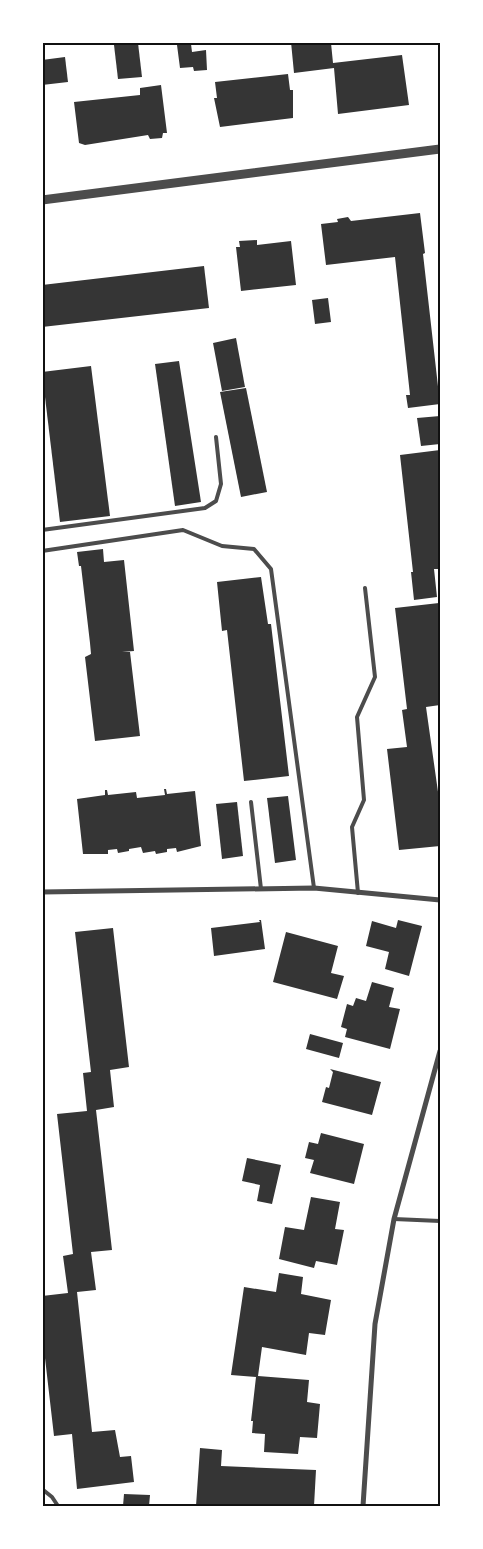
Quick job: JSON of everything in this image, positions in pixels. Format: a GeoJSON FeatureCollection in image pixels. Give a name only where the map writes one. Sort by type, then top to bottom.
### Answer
{"type":"FeatureCollection","features":[{"type":"Feature","properties":{"kind":"street"},"geometry":{"type":"LineString","coordinates":[[42,200],[440,149]]}},
{"type":"Feature","properties":{"kind":"street"},"geometry":{"type":"LineString","coordinates":[[42,892],[314,888],[440,900]]}},
{"type":"Feature","properties":{"kind":"street"},"geometry":{"type":"LineString","coordinates":[[363,1506],[375,1324],[394,1218],[440,1051]]}},
{"type":"Feature","properties":{"kind":"lane"},"geometry":{"type":"LineString","coordinates":[[42,530],[205,508],[216,501],[222,484],[216,437]]}},
{"type":"Feature","properties":{"kind":"lane"},"geometry":{"type":"LineString","coordinates":[[42,551],[183,530],[222,546],[254,550],[271,569],[314,888]]}},
{"type":"Feature","properties":{"kind":"lane"},"geometry":{"type":"LineString","coordinates":[[358,892],[352,827],[364,800],[357,717],[375,677],[366,588]]}},
{"type":"Feature","properties":{"kind":"lane"},"geometry":{"type":"LineString","coordinates":[[251,802],[261,889]]}},
{"type":"Feature","properties":{"kind":"lane"},"geometry":{"type":"LineString","coordinates":[[394,1218],[440,1221]]}},
{"type":"Feature","properties":{"kind":"lane"},"geometry":{"type":"LineString","coordinates":[[42,1489],[52,1497],[58,1506]]}},
{"type":"Feature","properties":{"kind":"building"},"geometry":{"type":"Polygon","coordinates":[[[291,42],[304,42],[304,45],[331,43],[333,63],[402,55],[409,105],[338,114],[334,68],[294,73],[291,42]]]}},
{"type":"Feature","properties":{"kind":"building"},"geometry":{"type":"Polygon","coordinates":[[[138,43],[142,77],[118,79],[114,45],[138,43]]]}},
{"type":"Feature","properties":{"kind":"building"},"geometry":{"type":"Polygon","coordinates":[[[191,44],[192,52],[206,50],[207,70],[194,71],[193,67],[180,68],[177,45],[191,44]]]}},
{"type":"Feature","properties":{"kind":"building"},"geometry":{"type":"Polygon","coordinates":[[[65,57],[68,82],[42,85],[42,60],[65,57]]]}},
{"type":"Feature","properties":{"kind":"building"},"geometry":{"type":"Polygon","coordinates":[[[288,74],[290,90],[293,90],[293,118],[220,127],[214,98],[217,98],[215,82],[288,74]]]}},
{"type":"Feature","properties":{"kind":"building"},"geometry":{"type":"Polygon","coordinates":[[[161,85],[167,133],[163,133],[162,138],[150,139],[148,135],[85,145],[79,143],[74,102],[140,95],[140,88],[161,85]]]}},
{"type":"Feature","properties":{"kind":"building"},"geometry":{"type":"Polygon","coordinates":[[[420,213],[440,404],[408,408],[406,395],[410,395],[395,257],[326,265],[321,224],[338,222],[337,219],[348,217],[351,221],[420,213]]]}},
{"type":"Feature","properties":{"kind":"building"},"geometry":{"type":"Polygon","coordinates":[[[257,240],[257,245],[291,241],[296,285],[241,291],[236,247],[240,247],[239,241],[257,240]]]}},
{"type":"Feature","properties":{"kind":"building"},"geometry":{"type":"Polygon","coordinates":[[[204,266],[209,308],[42,327],[42,285],[204,266]]]}},
{"type":"Feature","properties":{"kind":"building"},"geometry":{"type":"Polygon","coordinates":[[[328,298],[331,322],[315,324],[312,300],[328,298]]]}},
{"type":"Feature","properties":{"kind":"building"},"geometry":{"type":"Polygon","coordinates":[[[236,338],[245,387],[222,391],[213,343],[236,338]]]}},
{"type":"Feature","properties":{"kind":"building"},"geometry":{"type":"Polygon","coordinates":[[[179,361],[201,502],[175,506],[155,364],[179,361]]]}},
{"type":"Feature","properties":{"kind":"building"},"geometry":{"type":"Polygon","coordinates":[[[91,366],[110,516],[60,522],[42,372],[91,366]]]}},
{"type":"Feature","properties":{"kind":"building"},"geometry":{"type":"Polygon","coordinates":[[[246,388],[267,492],[241,497],[220,392],[246,388]]]}},
{"type":"Feature","properties":{"kind":"building"},"geometry":{"type":"Polygon","coordinates":[[[440,416],[440,444],[421,446],[417,418],[440,416]]]}},
{"type":"Feature","properties":{"kind":"building"},"geometry":{"type":"Polygon","coordinates":[[[440,450],[440,569],[434,569],[437,597],[414,600],[411,572],[413,572],[400,455],[440,450]]]}},
{"type":"Feature","properties":{"kind":"building"},"geometry":{"type":"Polygon","coordinates":[[[103,549],[104,562],[124,560],[134,651],[122,652],[130,652],[140,736],[95,741],[85,657],[91,654],[90,643],[81,566],[79,566],[77,552],[103,549]]]}},
{"type":"Feature","properties":{"kind":"building"},"geometry":{"type":"Polygon","coordinates":[[[261,577],[268,624],[271,624],[289,776],[244,781],[227,630],[222,631],[217,582],[261,577]]]}},
{"type":"Feature","properties":{"kind":"building"},"geometry":{"type":"Polygon","coordinates":[[[439,603],[440,705],[426,707],[440,806],[440,846],[399,850],[387,749],[407,747],[402,710],[407,709],[395,608],[439,603]]]}},
{"type":"Feature","properties":{"kind":"building"},"geometry":{"type":"Polygon","coordinates":[[[164,789],[166,789],[167,794],[195,791],[201,846],[177,852],[176,848],[167,849],[167,852],[156,854],[155,851],[143,853],[141,847],[118,853],[117,849],[108,850],[108,854],[83,854],[77,799],[105,795],[105,790],[107,790],[108,795],[136,792],[137,798],[165,795],[164,789]]]}},
{"type":"Feature","properties":{"kind":"building"},"geometry":{"type":"Polygon","coordinates":[[[288,796],[296,860],[275,863],[267,798],[288,796]]]}},
{"type":"Feature","properties":{"kind":"building"},"geometry":{"type":"Polygon","coordinates":[[[237,802],[243,856],[222,859],[216,804],[237,802]]]}},
{"type":"Feature","properties":{"kind":"building"},"geometry":{"type":"Polygon","coordinates":[[[259,920],[261,920],[265,949],[214,956],[211,928],[260,922],[259,920]]]}},
{"type":"Feature","properties":{"kind":"building"},"geometry":{"type":"Polygon","coordinates":[[[398,920],[422,926],[409,976],[385,969],[389,952],[366,946],[372,921],[396,928],[398,920]]]}},
{"type":"Feature","properties":{"kind":"building"},"geometry":{"type":"Polygon","coordinates":[[[113,928],[129,1067],[110,1070],[114,1107],[96,1110],[112,1250],[91,1252],[96,1290],[77,1292],[92,1432],[115,1430],[120,1457],[131,1456],[134,1482],[77,1489],[72,1434],[54,1436],[42,1332],[42,1296],[68,1293],[63,1256],[73,1254],[57,1114],[87,1111],[83,1073],[91,1072],[75,932],[113,928]]]}},
{"type":"Feature","properties":{"kind":"building"},"geometry":{"type":"Polygon","coordinates":[[[286,932],[338,946],[331,973],[344,976],[337,999],[273,982],[286,932]]]}},
{"type":"Feature","properties":{"kind":"building"},"geometry":{"type":"Polygon","coordinates":[[[372,982],[394,988],[389,1007],[400,1009],[390,1049],[345,1037],[347,1029],[341,1027],[347,1004],[353,1006],[356,998],[366,1001],[372,982]]]}},
{"type":"Feature","properties":{"kind":"building"},"geometry":{"type":"Polygon","coordinates":[[[310,1034],[343,1043],[339,1058],[306,1049],[310,1034]]]}},
{"type":"Feature","properties":{"kind":"building"},"geometry":{"type":"Polygon","coordinates":[[[330,1069],[381,1082],[372,1115],[322,1102],[326,1087],[329,1088],[333,1072],[330,1069]]]}},
{"type":"Feature","properties":{"kind":"building"},"geometry":{"type":"Polygon","coordinates":[[[321,1133],[364,1144],[354,1184],[310,1173],[314,1160],[305,1158],[309,1142],[318,1144],[321,1133]]]}},
{"type":"Feature","properties":{"kind":"building"},"geometry":{"type":"Polygon","coordinates":[[[247,1158],[281,1165],[272,1204],[257,1201],[260,1185],[242,1181],[247,1158]]]}},
{"type":"Feature","properties":{"kind":"building"},"geometry":{"type":"Polygon","coordinates":[[[311,1197],[340,1202],[335,1229],[344,1230],[337,1265],[316,1261],[314,1268],[279,1259],[285,1227],[304,1230],[311,1197]]]}},
{"type":"Feature","properties":{"kind":"building"},"geometry":{"type":"Polygon","coordinates":[[[279,1273],[303,1277],[301,1294],[331,1300],[325,1335],[309,1333],[306,1355],[262,1347],[258,1376],[309,1380],[307,1402],[320,1404],[317,1438],[300,1437],[298,1454],[264,1452],[265,1434],[252,1433],[253,1421],[251,1421],[256,1377],[231,1375],[244,1287],[276,1292],[279,1273]]]}},
{"type":"Feature","properties":{"kind":"building"},"geometry":{"type":"Polygon","coordinates":[[[200,1448],[222,1450],[221,1466],[316,1470],[314,1506],[196,1506],[200,1448]]]}},
{"type":"Feature","properties":{"kind":"building"},"geometry":{"type":"Polygon","coordinates":[[[124,1494],[150,1495],[149,1506],[123,1506],[124,1494]]]}}]}
